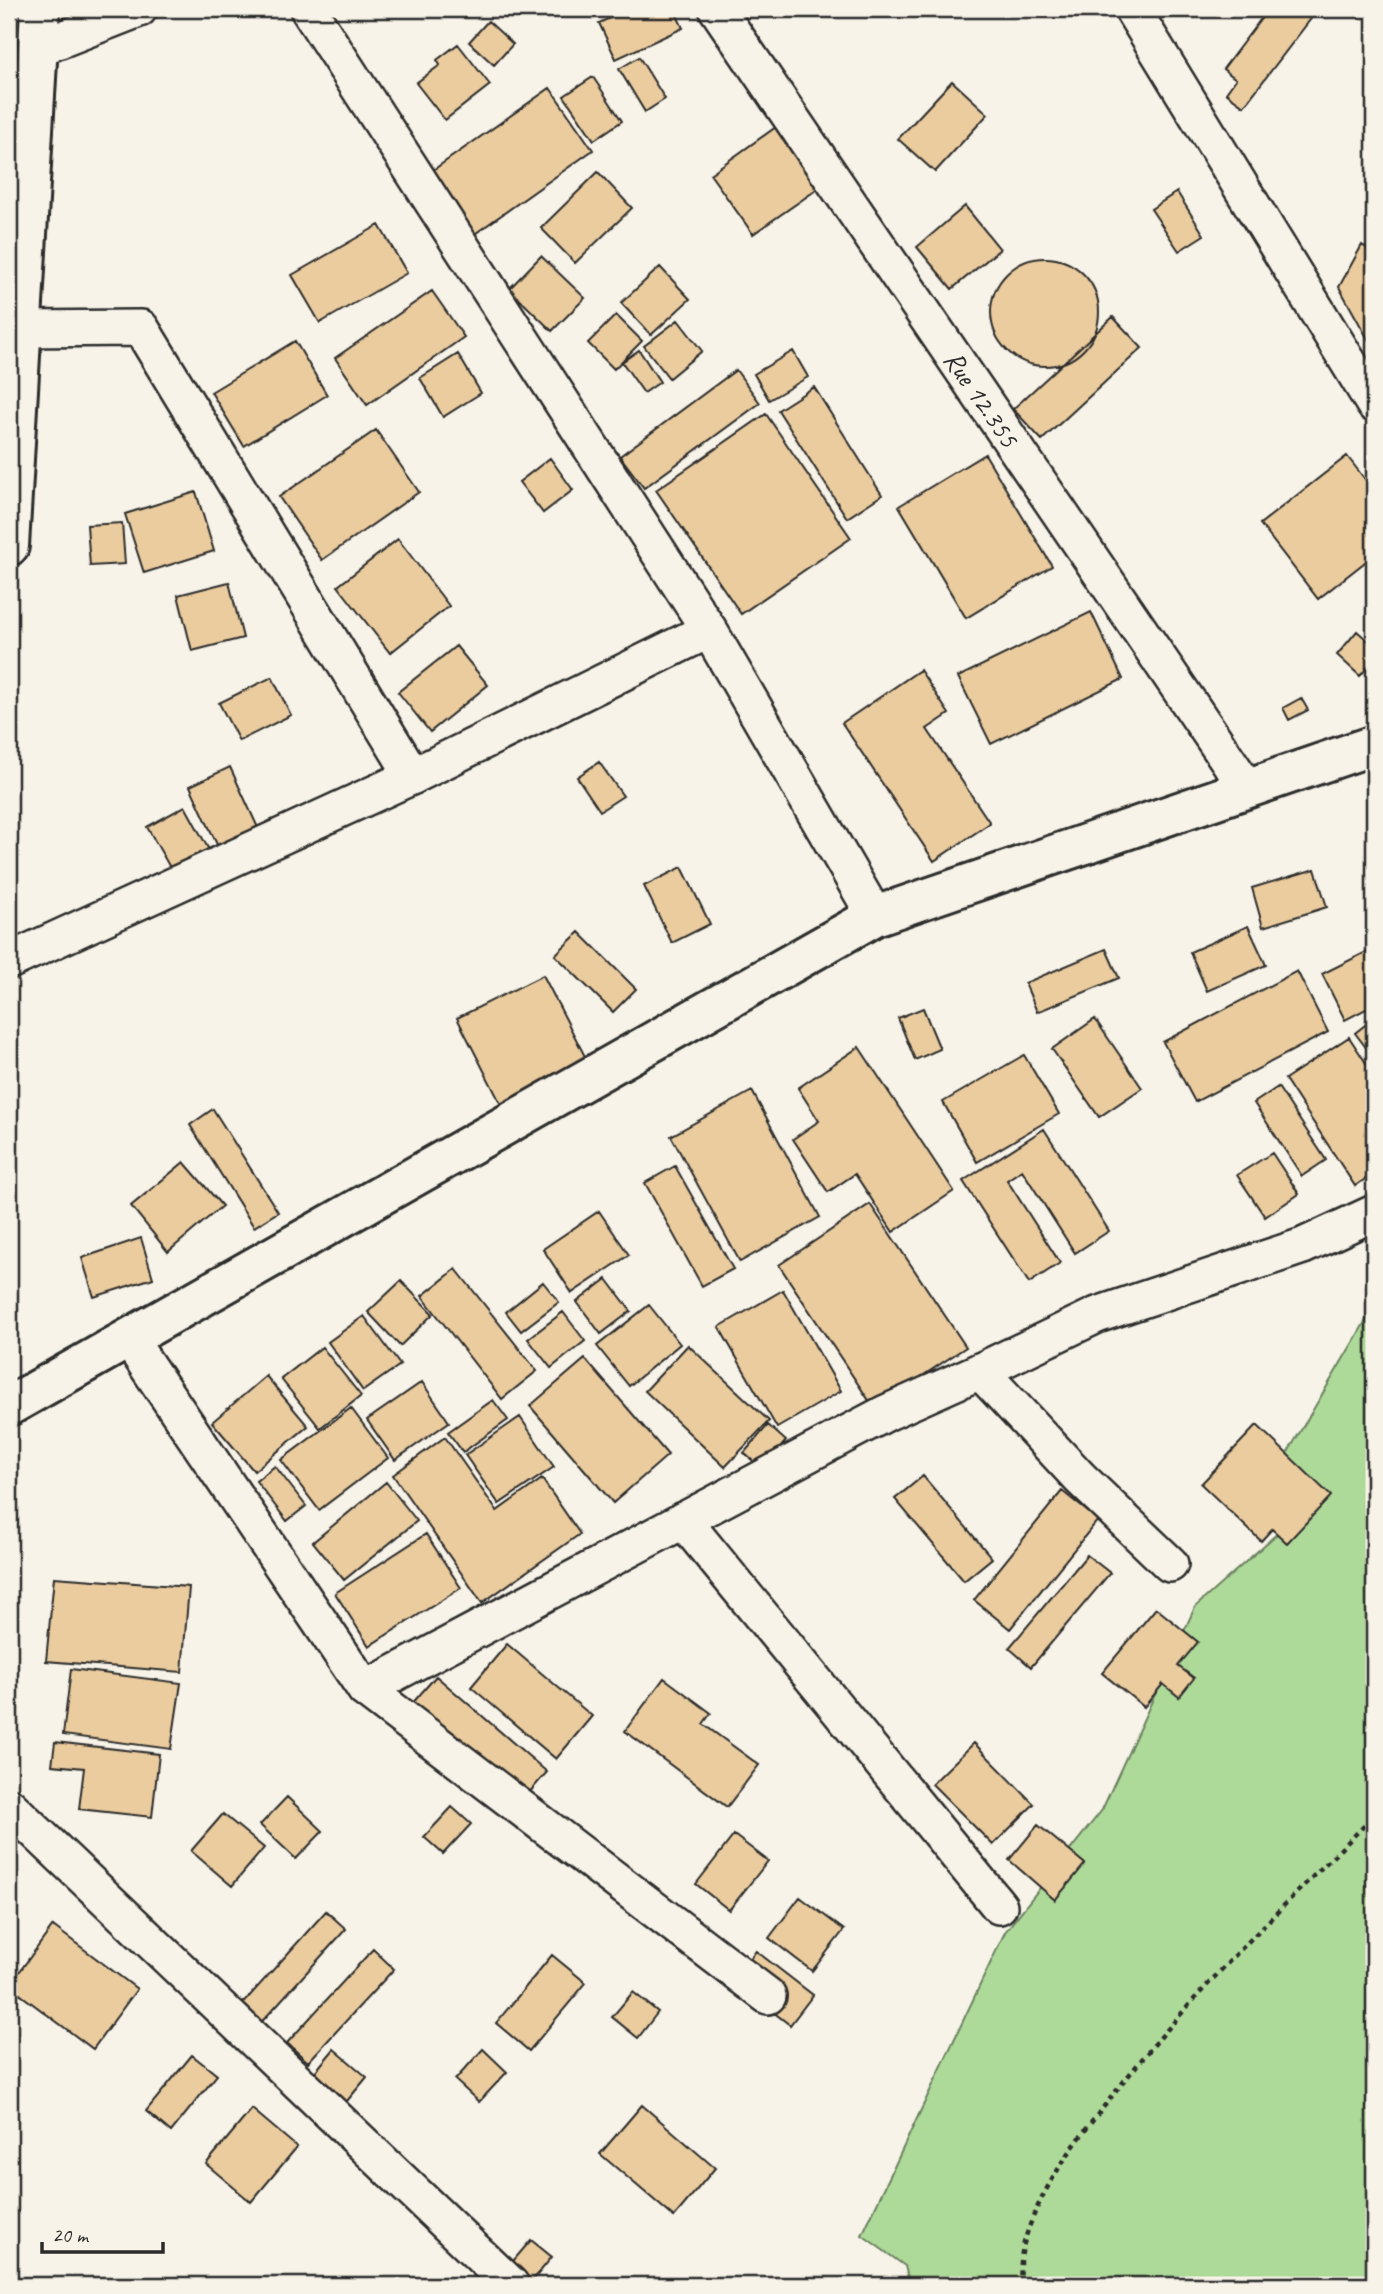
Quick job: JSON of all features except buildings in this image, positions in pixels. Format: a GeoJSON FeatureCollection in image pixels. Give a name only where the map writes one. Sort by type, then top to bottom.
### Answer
{"type":"FeatureCollection","features":[{"type":"Feature","properties":{"kind":"street"},"geometry":{"type":"LineString","coordinates":[[9,547],[40,9]]}},
{"type":"Feature","properties":{"kind":"street"},"geometry":{"type":"LineString","coordinates":[[37,50],[139,9]]}},
{"type":"Feature","properties":{"kind":"street"},"geometry":{"type":"LineString","coordinates":[[307,9],[709,630],[875,916]]}},
{"type":"Feature","properties":{"kind":"street","name":"Rue 12.355"},"geometry":{"type":"LineString","coordinates":[[717,9],[1247,788]]}},
{"type":"Feature","properties":{"kind":"street"},"geometry":{"type":"LineString","coordinates":[[1147,17],[1374,404]]}},
{"type":"Feature","properties":{"kind":"street"},"geometry":{"type":"LineString","coordinates":[[21,329],[141,328],[414,776]]}},
{"type":"Feature","properties":{"kind":"street"},"geometry":{"type":"LineString","coordinates":[[9,961],[414,776],[709,630]]}},
{"type":"Feature","properties":{"kind":"street"},"geometry":{"type":"LineString","coordinates":[[9,1406],[875,916],[1374,745]]}},
{"type":"Feature","properties":{"kind":"street"},"geometry":{"type":"LineString","coordinates":[[365,1689],[886,1413],[1097,1315],[1303,1246],[1374,1213]]}},
{"type":"Feature","properties":{"kind":"street"},"geometry":{"type":"LineString","coordinates":[[129,1339],[365,1689],[768,1996]]}},
{"type":"Feature","properties":{"kind":"street"},"geometry":{"type":"LineString","coordinates":[[980,1371],[1080,1478],[1170,1564]]}},
{"type":"Feature","properties":{"kind":"street"},"geometry":{"type":"LineString","coordinates":[[683,1520],[999,1906]]}},
{"type":"Feature","properties":{"kind":"street"},"geometry":{"type":"LineString","coordinates":[[9,1806],[511,2285]]}},
{"type":"Feature","properties":{"kind":"path"},"geometry":{"type":"LineString","coordinates":[[1020,2285],[1024,2245],[1044,2195],[1083,2132],[1146,2053],[1224,1965],[1374,1816]]}},
{"type":"Feature","properties":{"kind":"green space"},"geometry":{"type":"Polygon","coordinates":[[[1374,1307],[1374,2285],[910,2285],[905,2266],[862,2235],[1005,1932],[1102,1810],[1195,1607],[1307,1507],[1275,1474],[1374,1307]]]}}]}
